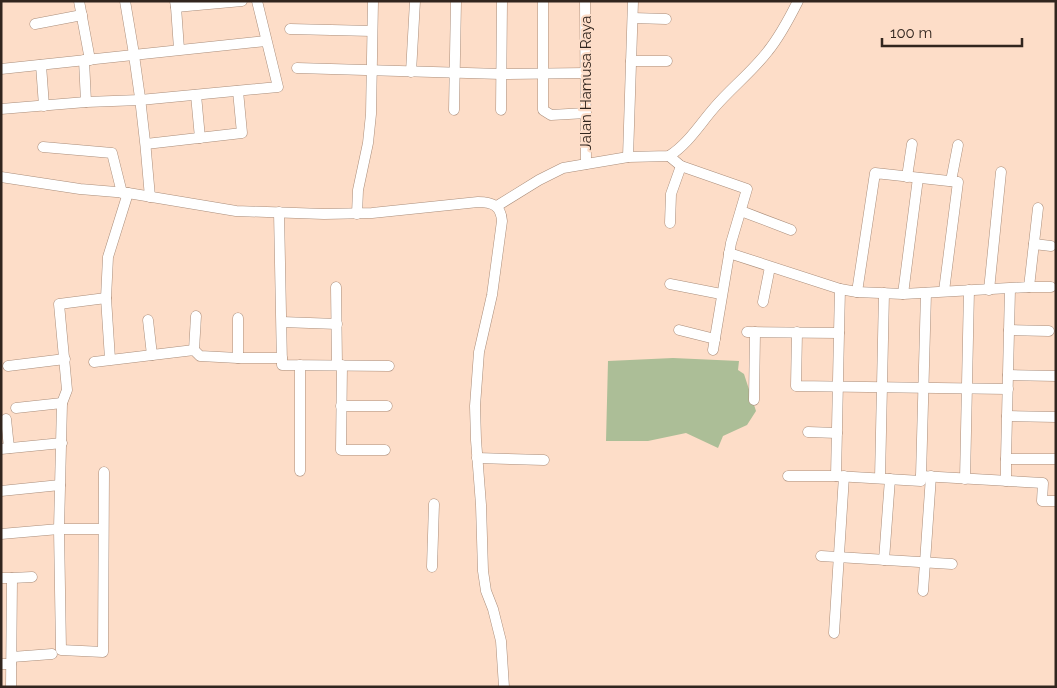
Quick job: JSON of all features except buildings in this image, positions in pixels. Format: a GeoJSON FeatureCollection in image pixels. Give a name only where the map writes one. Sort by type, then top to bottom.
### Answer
{"type":"FeatureCollection","features":[{"type":"Feature","properties":{"kind":"street"},"geometry":{"type":"LineString","coordinates":[[79,1],[87,60],[86,102]]}},
{"type":"Feature","properties":{"kind":"street"},"geometry":{"type":"LineString","coordinates":[[125,1],[135,56],[146,144],[150,197]]}},
{"type":"Feature","properties":{"kind":"street"},"geometry":{"type":"LineString","coordinates":[[179,49],[175,4],[242,1]]}},
{"type":"Feature","properties":{"kind":"street"},"geometry":{"type":"LineString","coordinates":[[1,109],[140,100],[278,87],[256,1]]}},
{"type":"Feature","properties":{"kind":"street"},"geometry":{"type":"LineString","coordinates":[[358,214],[360,175],[368,142],[373,1]]}},
{"type":"Feature","properties":{"kind":"street"},"geometry":{"type":"LineString","coordinates":[[411,72],[415,1]]}},
{"type":"Feature","properties":{"kind":"street"},"geometry":{"type":"LineString","coordinates":[[454,110],[456,1]]}},
{"type":"Feature","properties":{"kind":"street"},"geometry":{"type":"LineString","coordinates":[[501,110],[502,1]]}},
{"type":"Feature","properties":{"kind":"street"},"geometry":{"type":"LineString","coordinates":[[543,1],[543,110],[551,115],[586,113]]}},
{"type":"Feature","properties":{"kind":"street","name":"Jalan Hamusa Raya"},"geometry":{"type":"LineString","coordinates":[[585,1],[586,164]]}},
{"type":"Feature","properties":{"kind":"street"},"geometry":{"type":"LineString","coordinates":[[628,157],[633,1]]}},
{"type":"Feature","properties":{"kind":"street"},"geometry":{"type":"LineString","coordinates":[[497,206],[539,180],[563,168],[628,157],[669,156],[690,138],[714,107],[768,52],[781,33],[798,1]]}},
{"type":"Feature","properties":{"kind":"street"},"geometry":{"type":"LineString","coordinates":[[34,24],[82,15]]}},
{"type":"Feature","properties":{"kind":"street"},"geometry":{"type":"LineString","coordinates":[[633,18],[666,18]]}},
{"type":"Feature","properties":{"kind":"street"},"geometry":{"type":"LineString","coordinates":[[290,29],[372,31]]}},
{"type":"Feature","properties":{"kind":"street"},"geometry":{"type":"LineString","coordinates":[[1,68],[135,56],[179,49],[266,42]]}},
{"type":"Feature","properties":{"kind":"street"},"geometry":{"type":"LineString","coordinates":[[631,60],[667,62]]}},
{"type":"Feature","properties":{"kind":"street"},"geometry":{"type":"LineString","coordinates":[[41,65],[44,106]]}},
{"type":"Feature","properties":{"kind":"street"},"geometry":{"type":"LineString","coordinates":[[297,68],[500,74],[586,73]]}},
{"type":"Feature","properties":{"kind":"street"},"geometry":{"type":"LineString","coordinates":[[146,144],[242,133],[238,91]]}},
{"type":"Feature","properties":{"kind":"street"},"geometry":{"type":"LineString","coordinates":[[196,95],[200,138]]}},
{"type":"Feature","properties":{"kind":"street"},"geometry":{"type":"LineString","coordinates":[[906,177],[912,144]]}},
{"type":"Feature","properties":{"kind":"street"},"geometry":{"type":"LineString","coordinates":[[951,181],[958,145]]}},
{"type":"Feature","properties":{"kind":"street"},"geometry":{"type":"LineString","coordinates":[[43,147],[112,153],[125,193],[108,257],[106,298],[110,359]]}},
{"type":"Feature","properties":{"kind":"street"},"geometry":{"type":"LineString","coordinates":[[669,156],[681,166],[747,189],[729,253],[713,350]]}},
{"type":"Feature","properties":{"kind":"street"},"geometry":{"type":"LineString","coordinates":[[670,223],[672,194],[681,166]]}},
{"type":"Feature","properties":{"kind":"street"},"geometry":{"type":"LineString","coordinates":[[989,290],[1001,172]]}},
{"type":"Feature","properties":{"kind":"street"},"geometry":{"type":"LineString","coordinates":[[857,292],[875,173],[958,182],[944,291]]}},
{"type":"Feature","properties":{"kind":"street"},"geometry":{"type":"LineString","coordinates":[[1,177],[80,189],[125,193],[236,211],[358,214],[478,202],[489,202],[497,206],[502,221],[492,295],[480,352],[476,392],[477,458],[481,505],[483,572],[486,591],[494,609],[501,641],[504,687]]}},
{"type":"Feature","properties":{"kind":"street"},"geometry":{"type":"LineString","coordinates":[[903,294],[918,178]]}},
{"type":"Feature","properties":{"kind":"street"},"geometry":{"type":"LineString","coordinates":[[1029,287],[1038,208]]}},
{"type":"Feature","properties":{"kind":"street"},"geometry":{"type":"LineString","coordinates":[[741,211],[792,230]]}},
{"type":"Feature","properties":{"kind":"street"},"geometry":{"type":"LineString","coordinates":[[279,212],[282,365],[390,366]]}},
{"type":"Feature","properties":{"kind":"street"},"geometry":{"type":"LineString","coordinates":[[1034,244],[1051,246]]}},
{"type":"Feature","properties":{"kind":"street"},"geometry":{"type":"LineString","coordinates":[[729,253],[840,289],[857,292],[903,294],[1051,287]]}},
{"type":"Feature","properties":{"kind":"street"},"geometry":{"type":"LineString","coordinates":[[762,302],[770,267]]}},
{"type":"Feature","properties":{"kind":"street"},"geometry":{"type":"LineString","coordinates":[[670,284],[722,294]]}},
{"type":"Feature","properties":{"kind":"street"},"geometry":{"type":"LineString","coordinates":[[336,286],[341,450],[385,450]]}},
{"type":"Feature","properties":{"kind":"street"},"geometry":{"type":"LineString","coordinates":[[834,633],[839,557],[840,476],[837,433],[840,289]]}},
{"type":"Feature","properties":{"kind":"street"},"geometry":{"type":"LineString","coordinates":[[1006,481],[1010,289]]}},
{"type":"Feature","properties":{"kind":"street"},"geometry":{"type":"LineString","coordinates":[[965,478],[969,290]]}},
{"type":"Feature","properties":{"kind":"street"},"geometry":{"type":"LineString","coordinates":[[884,293],[882,387],[885,479],[884,560]]}},
{"type":"Feature","properties":{"kind":"street"},"geometry":{"type":"LineString","coordinates":[[923,591],[926,476],[924,387],[926,293]]}},
{"type":"Feature","properties":{"kind":"street"},"geometry":{"type":"LineString","coordinates":[[104,472],[103,652],[61,650],[60,485],[62,403],[67,390],[59,304],[106,298]]}},
{"type":"Feature","properties":{"kind":"street"},"geometry":{"type":"LineString","coordinates":[[196,316],[194,350],[200,356],[282,358]]}},
{"type":"Feature","properties":{"kind":"street"},"geometry":{"type":"LineString","coordinates":[[238,318],[238,358]]}},
{"type":"Feature","properties":{"kind":"street"},"geometry":{"type":"LineString","coordinates":[[148,320],[152,355]]}},
{"type":"Feature","properties":{"kind":"street"},"geometry":{"type":"LineString","coordinates":[[282,322],[337,324]]}},
{"type":"Feature","properties":{"kind":"street"},"geometry":{"type":"LineString","coordinates":[[679,330],[715,339]]}},
{"type":"Feature","properties":{"kind":"street"},"geometry":{"type":"LineString","coordinates":[[1009,330],[1048,331]]}},
{"type":"Feature","properties":{"kind":"street"},"geometry":{"type":"LineString","coordinates":[[754,400],[751,332],[839,333]]}},
{"type":"Feature","properties":{"kind":"street"},"geometry":{"type":"LineString","coordinates":[[797,332],[796,386],[1008,389]]}},
{"type":"Feature","properties":{"kind":"street"},"geometry":{"type":"LineString","coordinates":[[94,362],[194,350]]}},
{"type":"Feature","properties":{"kind":"street"},"geometry":{"type":"LineString","coordinates":[[8,366],[64,359]]}},
{"type":"Feature","properties":{"kind":"street"},"geometry":{"type":"LineString","coordinates":[[300,365],[300,471]]}},
{"type":"Feature","properties":{"kind":"street"},"geometry":{"type":"LineString","coordinates":[[1008,375],[1056,376]]}},
{"type":"Feature","properties":{"kind":"street"},"geometry":{"type":"LineString","coordinates":[[16,408],[62,403]]}},
{"type":"Feature","properties":{"kind":"street"},"geometry":{"type":"LineString","coordinates":[[341,406],[387,406]]}},
{"type":"Feature","properties":{"kind":"street"},"geometry":{"type":"LineString","coordinates":[[1007,416],[1056,417]]}},
{"type":"Feature","properties":{"kind":"street"},"geometry":{"type":"LineString","coordinates":[[6,419],[5,448],[62,442]]}},
{"type":"Feature","properties":{"kind":"street"},"geometry":{"type":"LineString","coordinates":[[808,432],[837,433]]}},
{"type":"Feature","properties":{"kind":"street"},"geometry":{"type":"LineString","coordinates":[[477,458],[544,460]]}},
{"type":"Feature","properties":{"kind":"street"},"geometry":{"type":"LineString","coordinates":[[1006,459],[1056,460]]}},
{"type":"Feature","properties":{"kind":"street"},"geometry":{"type":"LineString","coordinates":[[788,476],[840,476],[921,481],[926,476],[1042,484],[1042,501],[1056,501]]}},
{"type":"Feature","properties":{"kind":"street"},"geometry":{"type":"LineString","coordinates":[[1,491],[60,485]]}},
{"type":"Feature","properties":{"kind":"street"},"geometry":{"type":"LineString","coordinates":[[432,567],[434,504]]}},
{"type":"Feature","properties":{"kind":"street"},"geometry":{"type":"LineString","coordinates":[[1,534],[59,529],[103,529]]}},
{"type":"Feature","properties":{"kind":"street"},"geometry":{"type":"LineString","coordinates":[[821,556],[952,564]]}},
{"type":"Feature","properties":{"kind":"street"},"geometry":{"type":"LineString","coordinates":[[1,578],[32,577]]}},
{"type":"Feature","properties":{"kind":"street"},"geometry":{"type":"LineString","coordinates":[[11,687],[8,662],[13,616],[12,578]]}},
{"type":"Feature","properties":{"kind":"street"},"geometry":{"type":"LineString","coordinates":[[1,617],[13,616]]}},
{"type":"Feature","properties":{"kind":"street"},"geometry":{"type":"LineString","coordinates":[[8,662],[52,654]]}},
{"type":"Feature","properties":{"kind":"green space"},"geometry":{"type":"Polygon","coordinates":[[[673,358],[739,361],[738,370],[744,374],[756,411],[747,425],[723,436],[718,448],[686,433],[648,441],[606,441],[608,361],[673,358]]]}}]}
